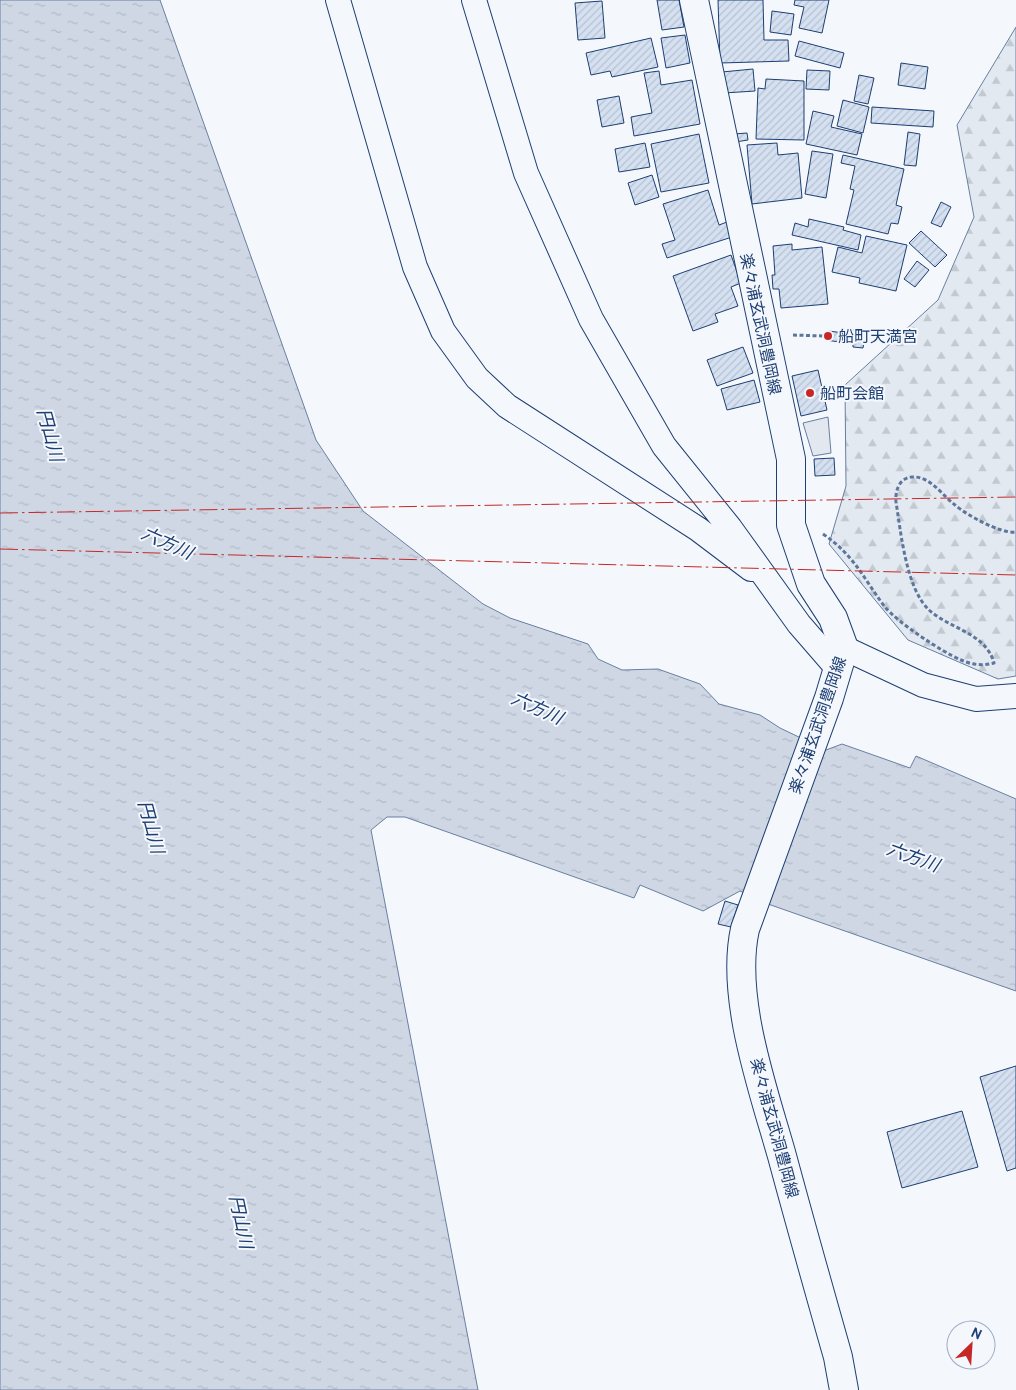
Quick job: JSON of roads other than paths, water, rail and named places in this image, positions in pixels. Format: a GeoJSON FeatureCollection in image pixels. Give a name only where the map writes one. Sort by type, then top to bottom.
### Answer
{"type":"FeatureCollection","features":[{"type":"Feature","properties":{"kind":"main road","name":"楽々浦玄武洞豊岡線"},"geometry":{"type":"LineString","coordinates":[[694,0],[791,459],[791,525],[811,584],[833,618],[841,658],[818,728],[745,929],[740,952],[742,998],[762,1085],[838,1358],[844,1390]]}},
{"type":"Feature","properties":{"kind":"street"},"geometry":{"type":"LineString","coordinates":[[338,0],[415,267],[443,332],[477,378],[507,406],[690,524],[774,587]]}},
{"type":"Feature","properties":{"kind":"street"},"geometry":{"type":"LineString","coordinates":[[474,0],[526,173],[590,319],[664,446],[730,528],[799,624],[841,658],[923,685],[976,699],[1016,696]]}},
{"type":"Feature","properties":{"kind":"water"},"geometry":{"type":"Polygon","coordinates":[[[0,0],[160,0],[316,440],[363,511],[483,604],[510,618],[588,644],[598,659],[622,670],[658,669],[700,684],[719,704],[760,715],[780,728],[826,750],[842,744],[910,768],[916,756],[1016,799],[1016,991],[768,904],[740,891],[703,911],[640,885],[634,898],[405,817],[387,817],[371,830],[478,1390],[0,1390],[0,0]]]}},
{"type":"Feature","properties":{"kind":"place","name":"船町天満宮"},"geometry":{"type":"Point","coordinates":[828,336]}},
{"type":"Feature","properties":{"kind":"place","name":"船町会館"},"geometry":{"type":"Point","coordinates":[810,393]}},
{"type":"Feature","properties":{"kind":"water label","name":"円山川"},"geometry":{"type":"Point","coordinates":[50,435]}},
{"type":"Feature","properties":{"kind":"water label","name":"六方川"},"geometry":{"type":"Point","coordinates":[167,543]}},
{"type":"Feature","properties":{"kind":"water label","name":"六方川"},"geometry":{"type":"Point","coordinates":[537,708]}},
{"type":"Feature","properties":{"kind":"water label","name":"円山川"},"geometry":{"type":"Point","coordinates":[151,827]}},
{"type":"Feature","properties":{"kind":"water label","name":"六方川"},"geometry":{"type":"Point","coordinates":[913,857]}},
{"type":"Feature","properties":{"kind":"water label","name":"円山川"},"geometry":{"type":"Point","coordinates":[241,1222]}}]}
